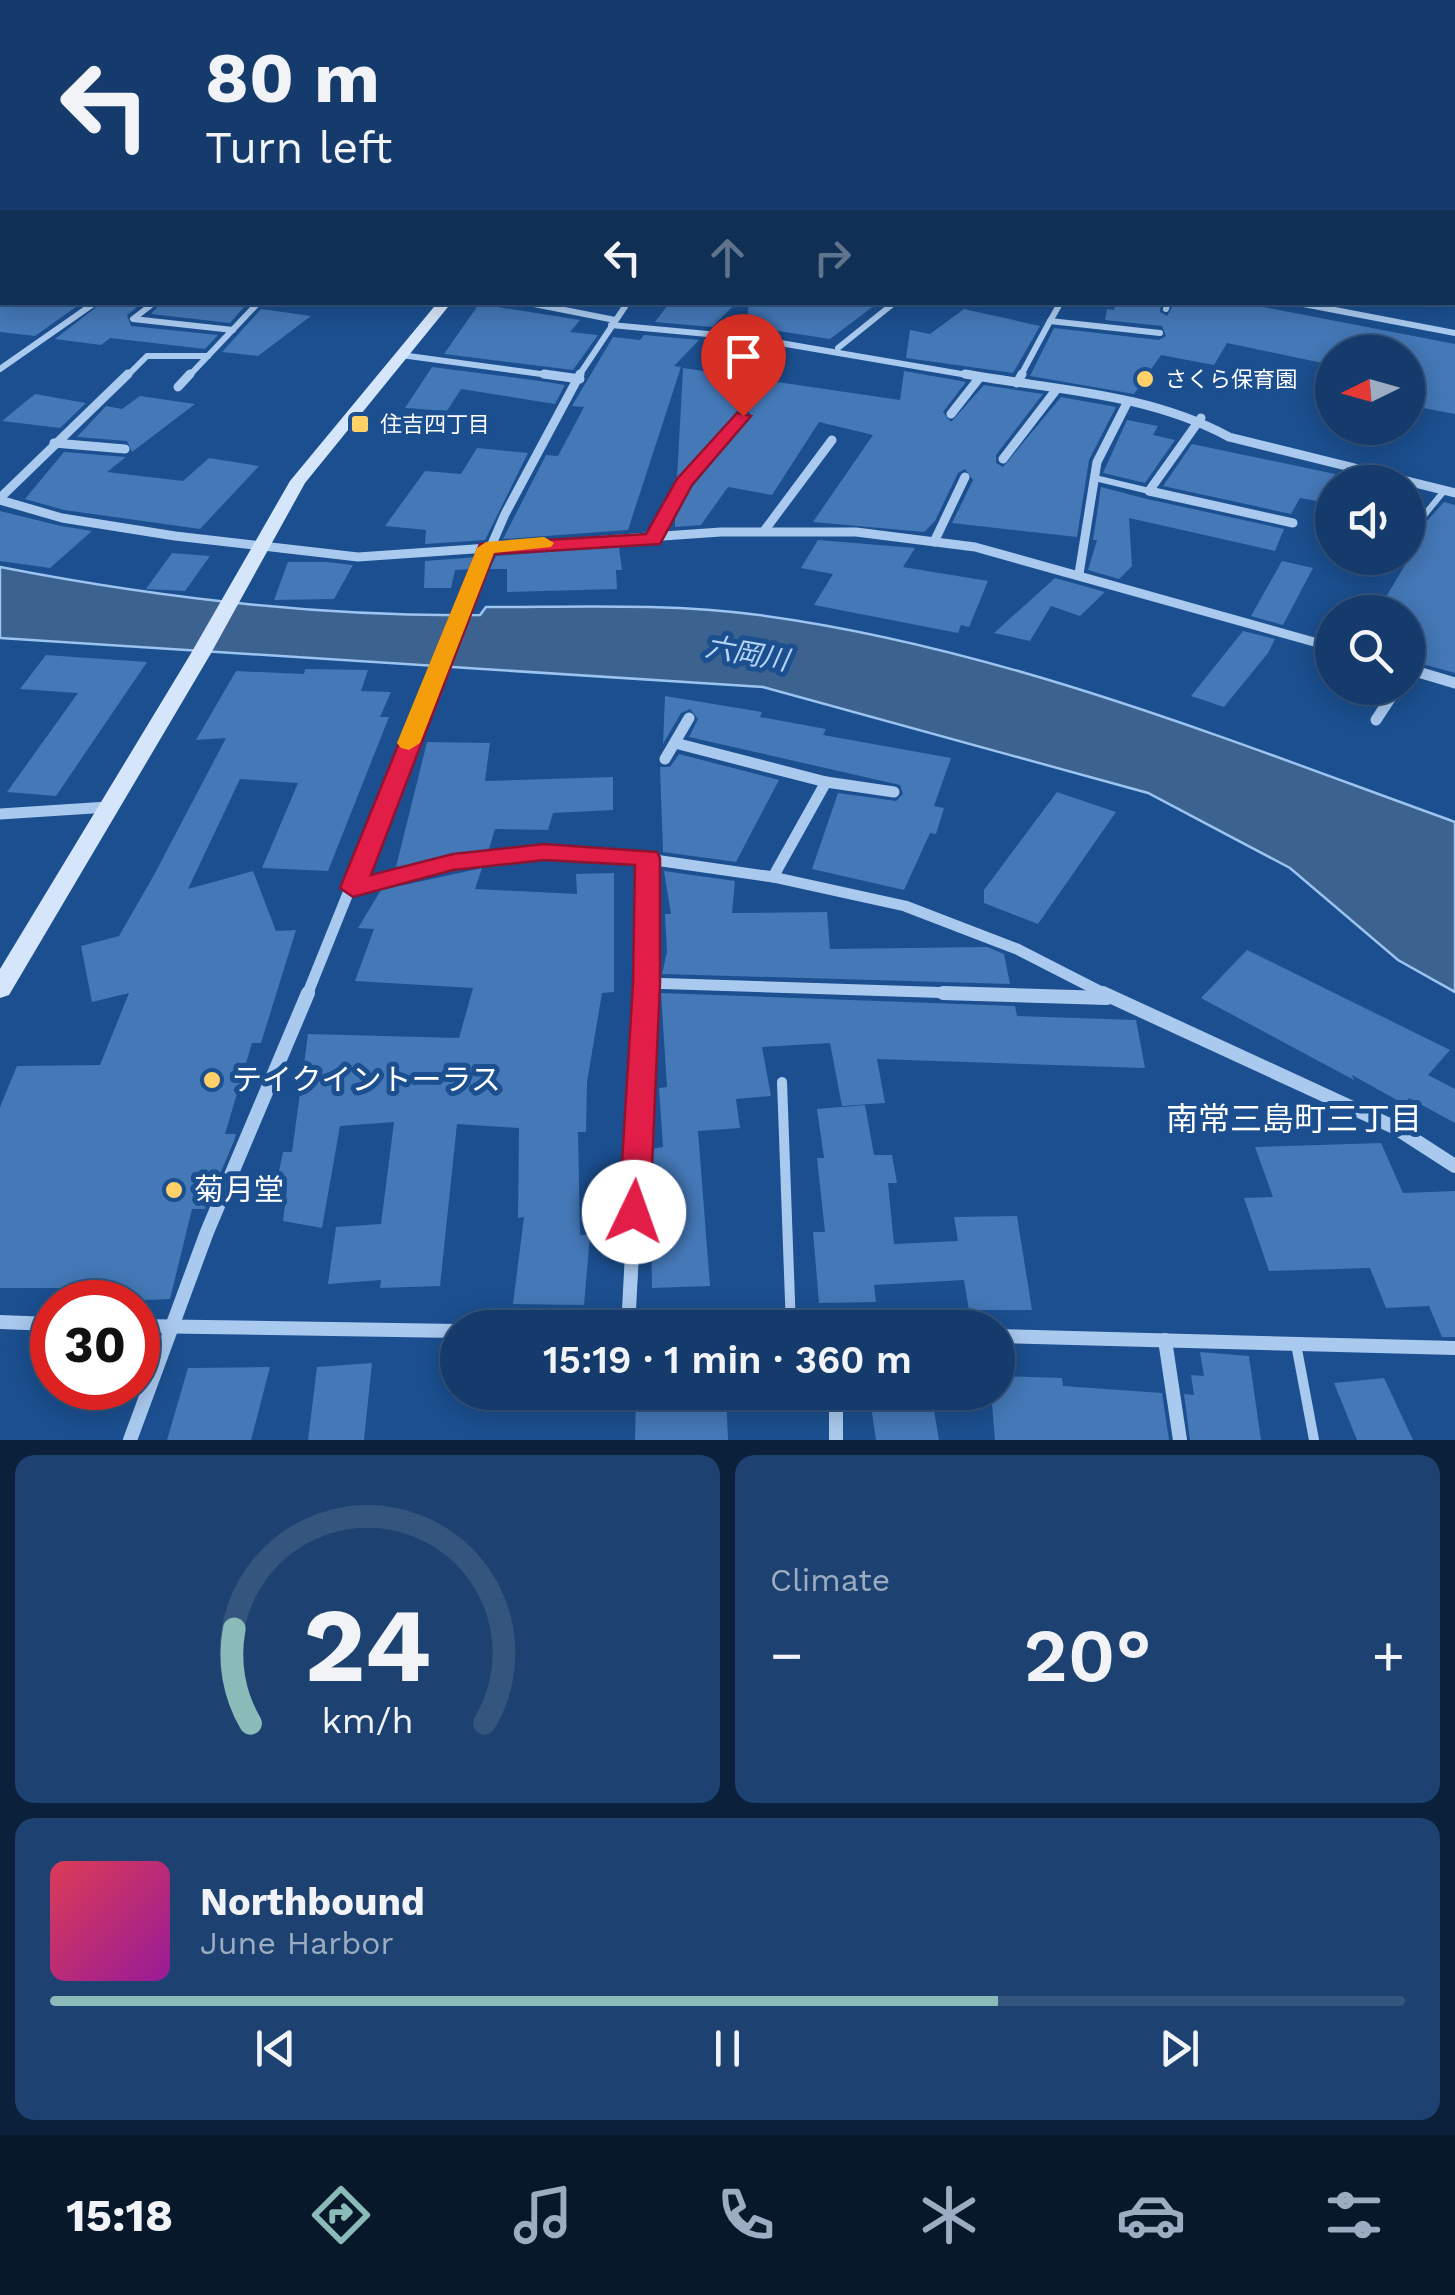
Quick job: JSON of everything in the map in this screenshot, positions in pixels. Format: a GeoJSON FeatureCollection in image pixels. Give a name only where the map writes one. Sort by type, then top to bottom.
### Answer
{"type":"FeatureCollection","features":[{"type":"Feature","properties":{"kind":"street"},"geometry":{"type":"LineString","coordinates":[[0,370],[92,305]]}},
{"type":"Feature","properties":{"kind":"street"},"geometry":{"type":"LineString","coordinates":[[151,305],[133,319],[233,330]]}},
{"type":"Feature","properties":{"kind":"street"},"geometry":{"type":"LineString","coordinates":[[178,387],[257,305]]}},
{"type":"Feature","properties":{"kind":"street"},"geometry":{"type":"LineString","coordinates":[[0,989],[200,655],[259,548],[328,440],[444,305]]}},
{"type":"Feature","properties":{"kind":"street"},"geometry":{"type":"LineString","coordinates":[[538,305],[614,322],[701,329],[838,348],[1200,418],[1228,437],[1455,493]]}},
{"type":"Feature","properties":{"kind":"street"},"geometry":{"type":"LineString","coordinates":[[130,1440],[168,1327],[353,888],[486,548],[580,378],[626,305]]}},
{"type":"Feature","properties":{"kind":"street"},"geometry":{"type":"LineString","coordinates":[[838,348],[892,305]]}},
{"type":"Feature","properties":{"kind":"street"},"geometry":{"type":"LineString","coordinates":[[1017,383],[1059,305]]}},
{"type":"Feature","properties":{"kind":"street"},"geometry":{"type":"LineString","coordinates":[[1309,305],[1455,333]]}},
{"type":"Feature","properties":{"kind":"street"},"geometry":{"type":"LineString","coordinates":[[1050,321],[1160,333]]}},
{"type":"Feature","properties":{"kind":"street"},"geometry":{"type":"LineString","coordinates":[[402,355],[580,378]]}},
{"type":"Feature","properties":{"kind":"street"},"geometry":{"type":"LineString","coordinates":[[208,356],[147,356],[0,499],[62,518],[259,548],[358,557],[764,531],[856,532],[975,547],[1315,642]]}},
{"type":"Feature","properties":{"kind":"street"},"geometry":{"type":"LineString","coordinates":[[951,414],[980,376]]}},
{"type":"Feature","properties":{"kind":"street"},"geometry":{"type":"LineString","coordinates":[[1003,459],[1056,390]]}},
{"type":"Feature","properties":{"kind":"street"},"geometry":{"type":"LineString","coordinates":[[1079,574],[1095,478],[1105,444],[1127,404]]}},
{"type":"Feature","properties":{"kind":"street"},"geometry":{"type":"LineString","coordinates":[[653,540],[684,483],[743,416]]}},
{"type":"Feature","properties":{"kind":"street"},"geometry":{"type":"LineString","coordinates":[[1200,418],[1149,491],[1293,522]]}},
{"type":"Feature","properties":{"kind":"street"},"geometry":{"type":"LineString","coordinates":[[764,531],[832,440]]}},
{"type":"Feature","properties":{"kind":"street"},"geometry":{"type":"LineString","coordinates":[[54,443],[124,449]]}},
{"type":"Feature","properties":{"kind":"street"},"geometry":{"type":"LineString","coordinates":[[934,542],[965,478]]}},
{"type":"Feature","properties":{"kind":"street"},"geometry":{"type":"LineString","coordinates":[[1425,674],[1455,682]]}},
{"type":"Feature","properties":{"kind":"street"},"geometry":{"type":"LineString","coordinates":[[1376,720],[1386,705]]}},
{"type":"Feature","properties":{"kind":"street"},"geometry":{"type":"LineString","coordinates":[[665,759],[689,718]]}},
{"type":"Feature","properties":{"kind":"street"},"geometry":{"type":"LineString","coordinates":[[675,743],[826,782],[894,792]]}},
{"type":"Feature","properties":{"kind":"street"},"geometry":{"type":"LineString","coordinates":[[773,877],[826,782]]}},
{"type":"Feature","properties":{"kind":"street"},"geometry":{"type":"LineString","coordinates":[[0,814],[109,807]]}},
{"type":"Feature","properties":{"kind":"street"},"geometry":{"type":"LineString","coordinates":[[353,888],[453,862],[544,852],[648,858],[773,877],[905,906],[1018,949],[1113,998],[1396,1128],[1455,1166]]}},
{"type":"Feature","properties":{"kind":"street"},"geometry":{"type":"LineString","coordinates":[[629,1310],[647,983],[648,858]]}},
{"type":"Feature","properties":{"kind":"street"},"geometry":{"type":"LineString","coordinates":[[647,983],[1113,998]]}},
{"type":"Feature","properties":{"kind":"street"},"geometry":{"type":"LineString","coordinates":[[0,1322],[30,1323]]}},
{"type":"Feature","properties":{"kind":"street"},"geometry":{"type":"LineString","coordinates":[[160,1327],[440,1330]]}},
{"type":"Feature","properties":{"kind":"street"},"geometry":{"type":"LineString","coordinates":[[1015,1336],[1455,1348]]}},
{"type":"Feature","properties":{"kind":"street"},"geometry":{"type":"LineString","coordinates":[[1164,1340],[1180,1440]]}},
{"type":"Feature","properties":{"kind":"street"},"geometry":{"type":"LineString","coordinates":[[836,1410],[836,1440]]}},
{"type":"Feature","properties":{"kind":"lane"},"geometry":{"type":"LineString","coordinates":[[1095,478],[1149,491]]}},
{"type":"Feature","properties":{"kind":"lane"},"geometry":{"type":"LineString","coordinates":[[1425,514],[1444,491]]}},
{"type":"Feature","properties":{"kind":"lane"},"geometry":{"type":"LineString","coordinates":[[782,1082],[790,1310]]}},
{"type":"Feature","properties":{"kind":"lane"},"geometry":{"type":"LineString","coordinates":[[1296,1344],[1314,1440]]}},
{"type":"Feature","properties":{"kind":"water","name":"六岡川"},"geometry":{"type":"Polygon","coordinates":[[[0,567],[179,596],[359,613],[480,615],[486,607],[588,606],[725,611],[849,630],[1025,673],[1198,729],[1455,822],[1455,992],[1398,960],[1290,868],[1148,793],[763,687],[0,638],[0,567]]]}},
{"type":"Feature","properties":{"kind":"building"},"geometry":{"type":"Polygon","coordinates":[[[0,305],[79,305],[35,336],[0,332],[0,305]]]}},
{"type":"Feature","properties":{"kind":"building"},"geometry":{"type":"Polygon","coordinates":[[[99,305],[139,305],[127,315],[131,326],[218,335],[205,349],[110,338],[101,345],[55,339],[99,305]]]}},
{"type":"Feature","properties":{"kind":"building"},"geometry":{"type":"Polygon","coordinates":[[[159,305],[244,307],[230,323],[151,314],[159,305]]]}},
{"type":"Feature","properties":{"kind":"building"},"geometry":{"type":"Polygon","coordinates":[[[478,305],[580,320],[570,332],[598,335],[573,370],[444,354],[478,305]]]}},
{"type":"Feature","properties":{"kind":"building"},"geometry":{"type":"Polygon","coordinates":[[[668,305],[733,306],[712,327],[655,322],[668,305]]]}},
{"type":"Feature","properties":{"kind":"building"},"geometry":{"type":"Polygon","coordinates":[[[749,305],[875,305],[830,339],[746,326],[749,305]]]}},
{"type":"Feature","properties":{"kind":"building"},"geometry":{"type":"Polygon","coordinates":[[[1115,305],[1161,305],[1160,312],[1167,316],[1173,305],[1253,305],[1408,335],[1315,335],[1315,361],[1227,343],[1214,365],[1161,355],[1134,394],[1030,376],[1054,328],[1159,340],[1166,336],[1162,326],[1105,320],[1107,309],[1114,310],[1115,305]]]}},
{"type":"Feature","properties":{"kind":"building"},"geometry":{"type":"Polygon","coordinates":[[[261,309],[311,316],[258,356],[222,352],[261,309]]]}},
{"type":"Feature","properties":{"kind":"building"},"geometry":{"type":"Polygon","coordinates":[[[964,309],[1040,326],[1013,373],[906,358],[910,330],[930,334],[964,309]]]}},
{"type":"Feature","properties":{"kind":"building"},"geometry":{"type":"Polygon","coordinates":[[[644,335],[699,340],[674,366],[681,367],[628,530],[503,539],[546,455],[558,456],[584,407],[572,406],[613,337],[640,340],[644,335]]]}},
{"type":"Feature","properties":{"kind":"building"},"geometry":{"type":"Polygon","coordinates":[[[1425,338],[1455,344],[1455,414],[1425,408],[1425,338]]]}},
{"type":"Feature","properties":{"kind":"building"},"geometry":{"type":"Polygon","coordinates":[[[432,367],[565,385],[555,404],[461,389],[447,411],[405,408],[432,367]]]}},
{"type":"Feature","properties":{"kind":"building"},"geometry":{"type":"Polygon","coordinates":[[[683,368],[900,400],[904,371],[966,382],[943,412],[951,422],[984,385],[1043,394],[996,455],[996,463],[1003,467],[1061,397],[1116,407],[1089,460],[1077,537],[952,523],[973,480],[965,469],[958,473],[935,521],[924,532],[813,522],[873,435],[819,422],[772,495],[728,487],[701,525],[675,527],[675,516],[691,488],[751,417],[748,409],[738,410],[677,479],[683,368]]]}},
{"type":"Feature","properties":{"kind":"building"},"geometry":{"type":"Polygon","coordinates":[[[35,394],[86,403],[60,428],[2,421],[35,394]]]}},
{"type":"Feature","properties":{"kind":"building"},"geometry":{"type":"Polygon","coordinates":[[[140,396],[195,404],[132,452],[127,441],[77,437],[106,406],[122,409],[140,396]]]}},
{"type":"Feature","properties":{"kind":"building"},"geometry":{"type":"Polygon","coordinates":[[[1127,420],[1158,426],[1153,435],[1175,440],[1145,483],[1103,473],[1127,420]]]}},
{"type":"Feature","properties":{"kind":"building"},"geometry":{"type":"Polygon","coordinates":[[[1192,444],[1315,470],[1315,501],[1300,498],[1291,514],[1163,486],[1192,444]]]}},
{"type":"Feature","properties":{"kind":"building"},"geometry":{"type":"Polygon","coordinates":[[[477,448],[528,453],[485,540],[425,544],[426,530],[385,526],[425,471],[461,474],[477,448]]]}},
{"type":"Feature","properties":{"kind":"building"},"geometry":{"type":"Polygon","coordinates":[[[64,452],[126,457],[107,472],[183,481],[209,458],[259,466],[200,529],[64,510],[25,499],[64,452]]]}},
{"type":"Feature","properties":{"kind":"building"},"geometry":{"type":"Polygon","coordinates":[[[1101,487],[1284,529],[1275,551],[1129,518],[1132,566],[1119,579],[1088,570],[1097,540],[1093,540],[1101,487]]]}},
{"type":"Feature","properties":{"kind":"building"},"geometry":{"type":"Polygon","coordinates":[[[1444,502],[1455,505],[1455,673],[1425,665],[1425,595],[1387,595],[1399,575],[1425,575],[1425,523],[1444,502]]]}},
{"type":"Feature","properties":{"kind":"building"},"geometry":{"type":"Polygon","coordinates":[[[0,511],[92,531],[50,568],[0,561],[0,511]]]}},
{"type":"Feature","properties":{"kind":"building"},"geometry":{"type":"Polygon","coordinates":[[[818,540],[915,548],[903,567],[988,581],[969,627],[961,625],[958,633],[814,605],[833,574],[801,568],[818,540]]]}},
{"type":"Feature","properties":{"kind":"building"},"geometry":{"type":"Polygon","coordinates":[[[619,547],[622,570],[616,570],[617,589],[507,592],[507,569],[490,569],[496,556],[619,547]]]}},
{"type":"Feature","properties":{"kind":"building"},"geometry":{"type":"Polygon","coordinates":[[[172,553],[210,556],[185,591],[146,589],[172,553]]]}},
{"type":"Feature","properties":{"kind":"building"},"geometry":{"type":"Polygon","coordinates":[[[478,557],[472,569],[455,570],[451,588],[424,588],[425,561],[478,557]]]}},
{"type":"Feature","properties":{"kind":"building"},"geometry":{"type":"Polygon","coordinates":[[[1282,561],[1313,568],[1283,625],[1251,616],[1282,561]]]}},
{"type":"Feature","properties":{"kind":"building"},"geometry":{"type":"Polygon","coordinates":[[[288,562],[353,565],[334,599],[274,600],[288,562]]]}},
{"type":"Feature","properties":{"kind":"building"},"geometry":{"type":"Polygon","coordinates":[[[1055,578],[1105,592],[1080,616],[1051,606],[1030,641],[994,633],[1055,578]]]}},
{"type":"Feature","properties":{"kind":"building"},"geometry":{"type":"Polygon","coordinates":[[[1243,631],[1275,639],[1268,653],[1224,707],[1191,696],[1243,631]]]}},
{"type":"Feature","properties":{"kind":"building"},"geometry":{"type":"Polygon","coordinates":[[[46,655],[147,662],[56,796],[7,792],[78,693],[20,689],[46,655]]]}},
{"type":"Feature","properties":{"kind":"building"},"geometry":{"type":"Polygon","coordinates":[[[305,669],[368,670],[361,691],[391,692],[380,717],[389,717],[328,871],[262,868],[298,783],[240,779],[188,889],[253,871],[276,931],[296,930],[261,1043],[252,1043],[225,1134],[236,1134],[234,1141],[205,1209],[192,1209],[170,1299],[160,1299],[160,1280],[30,1280],[30,1288],[0,1288],[0,1107],[17,1066],[100,1065],[129,993],[92,1002],[81,946],[119,936],[154,875],[226,738],[196,740],[236,671],[304,674],[305,669]]]}},
{"type":"Feature","properties":{"kind":"building"},"geometry":{"type":"Polygon","coordinates":[[[665,696],[762,712],[760,717],[826,729],[823,735],[951,758],[934,806],[944,808],[936,834],[930,833],[904,890],[812,869],[838,793],[896,801],[903,794],[900,785],[689,737],[698,719],[690,709],[681,713],[663,744],[665,696]]]}},
{"type":"Feature","properties":{"kind":"building"},"geometry":{"type":"Polygon","coordinates":[[[427,742],[490,743],[485,781],[613,777],[613,810],[553,813],[548,830],[495,829],[489,849],[396,867],[427,742]]]}},
{"type":"Feature","properties":{"kind":"building"},"geometry":{"type":"Polygon","coordinates":[[[679,754],[779,780],[736,862],[663,852],[660,767],[670,767],[679,754]]]}},
{"type":"Feature","properties":{"kind":"building"},"geometry":{"type":"Polygon","coordinates":[[[1057,792],[1116,812],[1038,924],[984,903],[984,890],[1057,792]]]}},
{"type":"Feature","properties":{"kind":"building"},"geometry":{"type":"Polygon","coordinates":[[[482,868],[475,889],[577,894],[576,874],[614,873],[614,992],[602,993],[587,1082],[586,1132],[578,1132],[580,1235],[590,1235],[584,1305],[513,1304],[524,1217],[518,1218],[519,1128],[457,1124],[440,1286],[380,1288],[381,1280],[328,1284],[336,1227],[381,1224],[394,1122],[340,1126],[322,1228],[283,1221],[287,1189],[275,1190],[283,1152],[292,1152],[308,1034],[459,1038],[473,988],[355,981],[374,929],[358,928],[381,890],[482,868]]]}},
{"type":"Feature","properties":{"kind":"building"},"geometry":{"type":"Polygon","coordinates":[[[664,871],[735,881],[732,913],[827,912],[830,949],[987,947],[1004,954],[1010,984],[662,974],[667,952],[665,914],[671,914],[664,871]]]}},
{"type":"Feature","properties":{"kind":"building"},"geometry":{"type":"Polygon","coordinates":[[[1247,950],[1450,1050],[1428,1075],[1455,1089],[1455,1123],[1409,1098],[1404,1104],[1352,1075],[1354,1080],[1201,998],[1247,950]]]}},
{"type":"Feature","properties":{"kind":"building"},"geometry":{"type":"Polygon","coordinates":[[[661,993],[1015,1006],[1017,1016],[1136,1020],[1145,1068],[877,1059],[885,1103],[842,1106],[830,1043],[762,1047],[771,1096],[736,1099],[740,1128],[698,1131],[710,1286],[652,1288],[651,1223],[660,1222],[652,1149],[663,1147],[659,1088],[667,1087],[661,993]]]}},
{"type":"Feature","properties":{"kind":"building"},"geometry":{"type":"Polygon","coordinates":[[[865,1105],[874,1155],[892,1155],[897,1183],[888,1183],[894,1244],[958,1241],[954,1217],[1017,1216],[1032,1310],[969,1310],[964,1280],[874,1285],[876,1302],[819,1303],[813,1232],[825,1232],[817,1158],[824,1158],[817,1109],[865,1105]]]}},
{"type":"Feature","properties":{"kind":"building"},"geometry":{"type":"Polygon","coordinates":[[[1381,1143],[1403,1193],[1455,1191],[1455,1337],[1442,1337],[1429,1306],[1386,1308],[1370,1268],[1269,1271],[1244,1198],[1273,1197],[1255,1147],[1381,1143]]]}},
{"type":"Feature","properties":{"kind":"building"},"geometry":{"type":"Polygon","coordinates":[[[1200,1352],[1249,1356],[1261,1440],[1190,1440],[1184,1394],[1194,1395],[1191,1375],[1204,1376],[1200,1352]]]}},
{"type":"Feature","properties":{"kind":"building"},"geometry":{"type":"Polygon","coordinates":[[[372,1363],[364,1440],[308,1440],[317,1367],[372,1363]]]}},
{"type":"Feature","properties":{"kind":"building"},"geometry":{"type":"Polygon","coordinates":[[[270,1367],[251,1440],[167,1440],[188,1368],[270,1367]]]}},
{"type":"Feature","properties":{"kind":"building"},"geometry":{"type":"Polygon","coordinates":[[[1015,1377],[1062,1378],[1063,1386],[1162,1393],[1169,1440],[995,1440],[992,1410],[1015,1410],[1015,1377]]]}},
{"type":"Feature","properties":{"kind":"building"},"geometry":{"type":"Polygon","coordinates":[[[1384,1378],[1413,1440],[1357,1440],[1334,1383],[1384,1378]]]}},
{"type":"Feature","properties":{"kind":"building"},"geometry":{"type":"Polygon","coordinates":[[[636,1410],[727,1410],[728,1440],[635,1440],[636,1410]]]}},
{"type":"Feature","properties":{"kind":"building"},"geometry":{"type":"Polygon","coordinates":[[[872,1410],[934,1410],[939,1440],[876,1440],[872,1410]]]}},
{"type":"Feature","properties":{"kind":"slow traffic"},"geometry":{"type":"LineString","coordinates":[[409,743],[486,548],[544,543]]}},
{"type":"Feature","properties":{"kind":"place","name":"さくら保育園"},"geometry":{"type":"Point","coordinates":[1145,379]}},
{"type":"Feature","properties":{"kind":"place","name":"住吉四丁目"},"geometry":{"type":"Point","coordinates":[360,424]}},
{"type":"Feature","properties":{"kind":"place","name":"テイクイントーラス"},"geometry":{"type":"Point","coordinates":[212,1080]}},
{"type":"Feature","properties":{"kind":"place","name":"菊月堂"},"geometry":{"type":"Point","coordinates":[174,1190]}},
{"type":"Feature","properties":{"kind":"district","name":"南常三島町三丁目"},"geometry":{"type":"Point","coordinates":[1294,1119]}},
{"type":"Feature","properties":{"kind":"route"},"geometry":{"type":"LineString","coordinates":[[634,1212],[647,983],[648,858],[544,852],[453,862],[353,888],[486,548],[653,540],[684,483],[743,416]]}}]}
